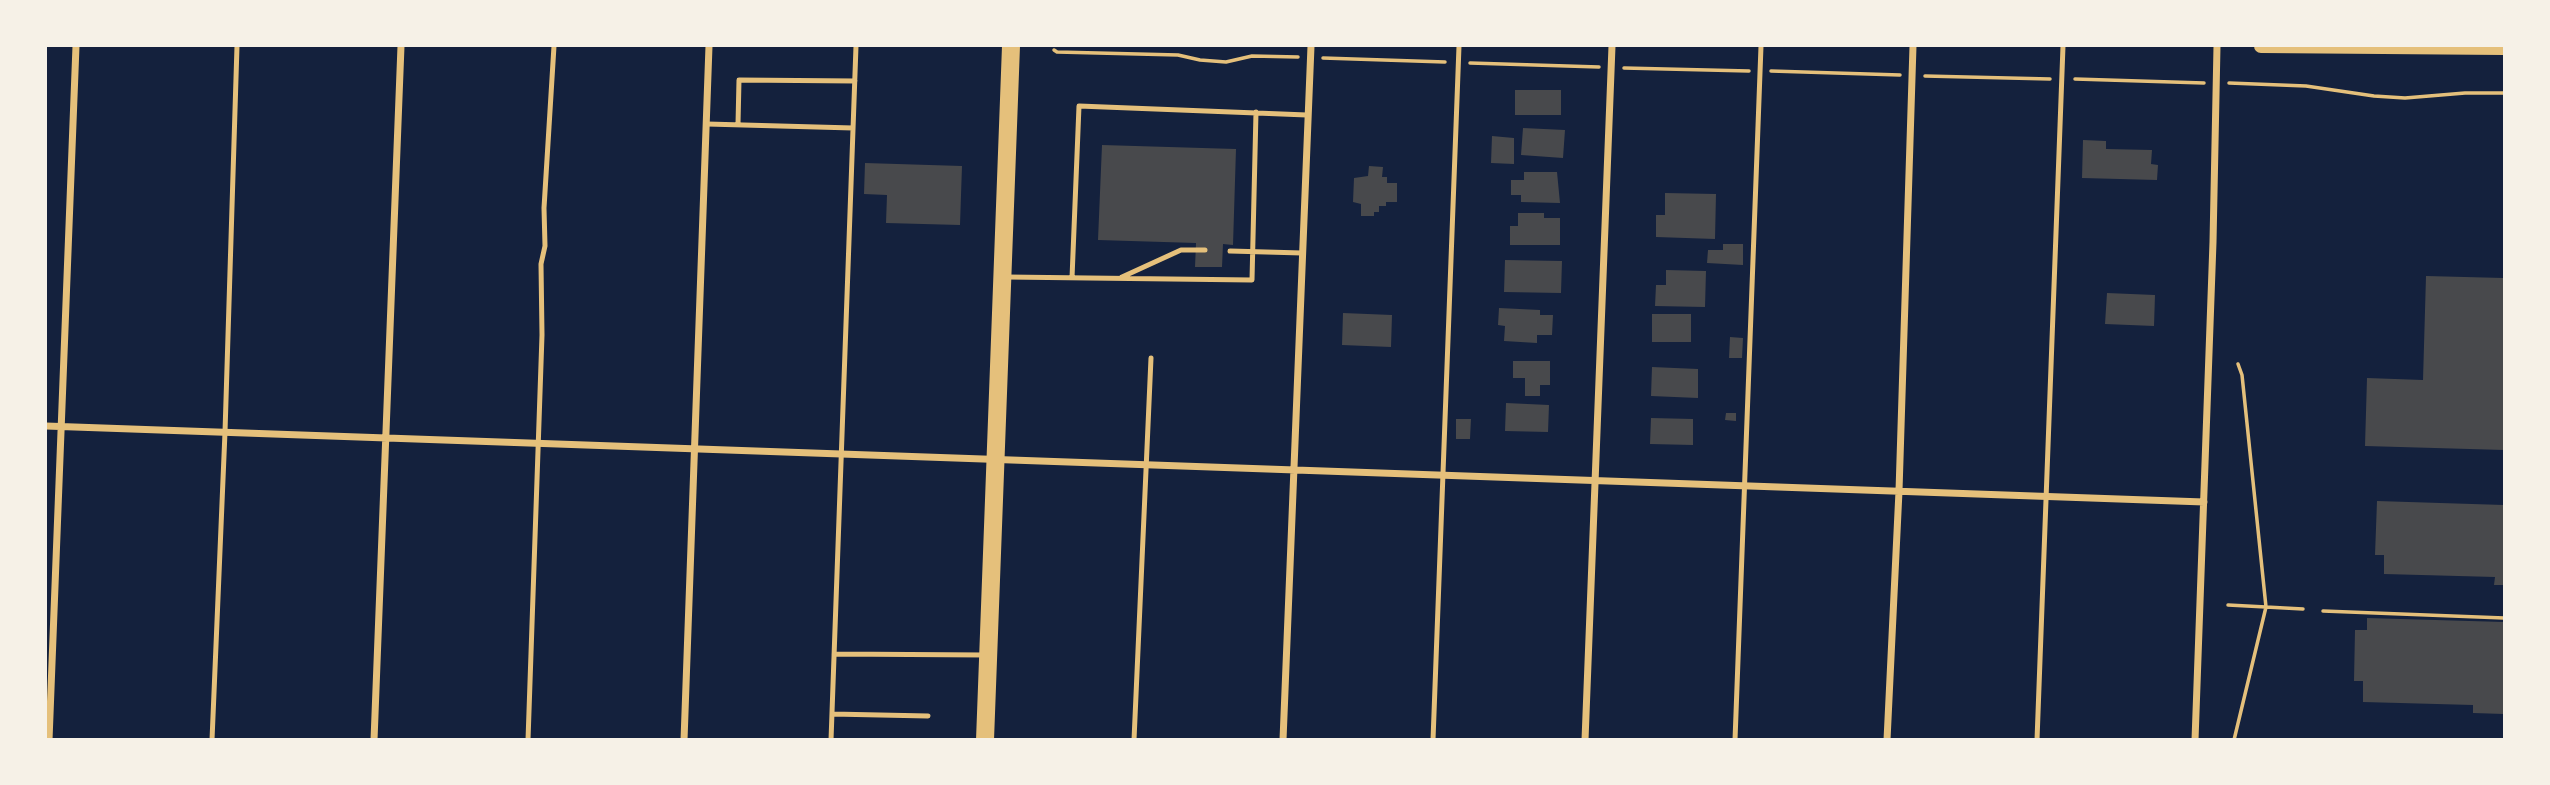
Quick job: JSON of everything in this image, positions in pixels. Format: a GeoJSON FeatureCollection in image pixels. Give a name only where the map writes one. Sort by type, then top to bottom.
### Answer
{"type":"FeatureCollection","features":[{"type":"Feature","properties":{"kind":"main road"},"geometry":{"type":"LineString","coordinates":[[985,740],[1011,46]]}},
{"type":"Feature","properties":{"kind":"main road"},"geometry":{"type":"LineString","coordinates":[[2261,46],[2504,48]]}},
{"type":"Feature","properties":{"kind":"street"},"geometry":{"type":"LineString","coordinates":[[49,740],[76,46]]}},
{"type":"Feature","properties":{"kind":"street"},"geometry":{"type":"LineString","coordinates":[[374,740],[401,46]]}},
{"type":"Feature","properties":{"kind":"street"},"geometry":{"type":"LineString","coordinates":[[684,740],[709,46]]}},
{"type":"Feature","properties":{"kind":"street"},"geometry":{"type":"LineString","coordinates":[[1283,740],[1311,46]]}},
{"type":"Feature","properties":{"kind":"street"},"geometry":{"type":"LineString","coordinates":[[1585,740],[1612,46]]}},
{"type":"Feature","properties":{"kind":"street"},"geometry":{"type":"LineString","coordinates":[[1887,740],[1899,491],[1913,46]]}},
{"type":"Feature","properties":{"kind":"street"},"geometry":{"type":"LineString","coordinates":[[2195,740],[2213,256],[2217,46]]}},
{"type":"Feature","properties":{"kind":"street"},"geometry":{"type":"LineString","coordinates":[[46,426],[2204,502]]}},
{"type":"Feature","properties":{"kind":"lane"},"geometry":{"type":"LineString","coordinates":[[212,740],[237,46]]}},
{"type":"Feature","properties":{"kind":"lane"},"geometry":{"type":"LineString","coordinates":[[528,740],[541,264],[545,246],[544,208],[554,46]]}},
{"type":"Feature","properties":{"kind":"lane"},"geometry":{"type":"LineString","coordinates":[[831,740],[856,46]]}},
{"type":"Feature","properties":{"kind":"lane"},"geometry":{"type":"LineString","coordinates":[[1433,740],[1459,46]]}},
{"type":"Feature","properties":{"kind":"lane"},"geometry":{"type":"LineString","coordinates":[[1735,740],[1761,46]]}},
{"type":"Feature","properties":{"kind":"lane"},"geometry":{"type":"LineString","coordinates":[[2037,740],[2063,46]]}},
{"type":"Feature","properties":{"kind":"lane"},"geometry":{"type":"LineString","coordinates":[[738,124],[739,80],[855,81]]}},
{"type":"Feature","properties":{"kind":"lane"},"geometry":{"type":"LineString","coordinates":[[1072,278],[1079,106],[1307,115]]}},
{"type":"Feature","properties":{"kind":"lane"},"geometry":{"type":"LineString","coordinates":[[1002,277],[1252,280],[1256,113]]}},
{"type":"Feature","properties":{"kind":"lane"},"geometry":{"type":"LineString","coordinates":[[707,124],[853,128]]}},
{"type":"Feature","properties":{"kind":"lane"},"geometry":{"type":"LineString","coordinates":[[1119,278],[1181,250],[1205,250]]}},
{"type":"Feature","properties":{"kind":"lane"},"geometry":{"type":"LineString","coordinates":[[1230,251],[1302,253]]}},
{"type":"Feature","properties":{"kind":"lane"},"geometry":{"type":"LineString","coordinates":[[1134,740],[1151,358]]}},
{"type":"Feature","properties":{"kind":"lane"},"geometry":{"type":"LineString","coordinates":[[834,654],[988,655]]}},
{"type":"Feature","properties":{"kind":"lane"},"geometry":{"type":"LineString","coordinates":[[832,714],[928,716]]}},
{"type":"Feature","properties":{"kind":"path"},"geometry":{"type":"LineString","coordinates":[[1054,50],[1178,55],[1226,62],[1252,56],[1292,57]]}},
{"type":"Feature","properties":{"kind":"path"},"geometry":{"type":"LineString","coordinates":[[2238,84],[2306,86],[2388,98],[2504,93]]}},
{"type":"Feature","properties":{"kind":"path"},"geometry":{"type":"LineString","coordinates":[[2234,740],[2266,607],[2242,375],[2238,364]]}},
{"type":"Feature","properties":{"kind":"path"},"geometry":{"type":"LineString","coordinates":[[2228,605],[2303,609]]}},
{"type":"Feature","properties":{"kind":"path"},"geometry":{"type":"LineString","coordinates":[[2323,611],[2504,618]]}},
{"type":"Feature","properties":{"kind":"building"},"geometry":{"type":"Polygon","coordinates":[[[1515,90],[1561,90],[1561,115],[1515,115],[1515,90]]]}},
{"type":"Feature","properties":{"kind":"building"},"geometry":{"type":"Polygon","coordinates":[[[1523,128],[1565,130],[1563,158],[1521,155],[1523,128]]]}},
{"type":"Feature","properties":{"kind":"building"},"geometry":{"type":"Polygon","coordinates":[[[1492,136],[1514,138],[1514,164],[1491,163],[1492,136]]]}},
{"type":"Feature","properties":{"kind":"building"},"geometry":{"type":"Polygon","coordinates":[[[2083,140],[2106,141],[2106,149],[2152,150],[2151,164],[2158,165],[2157,180],[2082,178],[2083,140]]]}},
{"type":"Feature","properties":{"kind":"building"},"geometry":{"type":"Polygon","coordinates":[[[1102,145],[1236,149],[1233,245],[1223,244],[1222,267],[1195,267],[1196,243],[1098,240],[1102,145]]]}},
{"type":"Feature","properties":{"kind":"building"},"geometry":{"type":"Polygon","coordinates":[[[865,163],[962,166],[960,225],[886,223],[887,195],[864,194],[865,163]]]}},
{"type":"Feature","properties":{"kind":"building"},"geometry":{"type":"Polygon","coordinates":[[[1369,166],[1383,167],[1382,177],[1387,177],[1387,183],[1397,183],[1397,202],[1386,202],[1386,206],[1379,206],[1379,212],[1374,212],[1374,216],[1361,216],[1361,204],[1353,202],[1354,178],[1368,176],[1369,166]]]}},
{"type":"Feature","properties":{"kind":"building"},"geometry":{"type":"Polygon","coordinates":[[[1524,172],[1557,172],[1560,203],[1521,202],[1521,195],[1511,195],[1511,180],[1524,180],[1524,172]]]}},
{"type":"Feature","properties":{"kind":"building"},"geometry":{"type":"Polygon","coordinates":[[[1665,193],[1716,194],[1715,239],[1656,237],[1656,215],[1665,215],[1665,193]]]}},
{"type":"Feature","properties":{"kind":"building"},"geometry":{"type":"Polygon","coordinates":[[[1518,213],[1544,213],[1544,218],[1560,218],[1560,245],[1510,245],[1510,226],[1518,226],[1518,213]]]}},
{"type":"Feature","properties":{"kind":"building"},"geometry":{"type":"Polygon","coordinates":[[[1723,244],[1743,244],[1743,265],[1707,263],[1708,250],[1723,250],[1723,244]]]}},
{"type":"Feature","properties":{"kind":"building"},"geometry":{"type":"Polygon","coordinates":[[[1505,260],[1562,261],[1561,293],[1504,292],[1505,260]]]}},
{"type":"Feature","properties":{"kind":"building"},"geometry":{"type":"Polygon","coordinates":[[[1666,270],[1706,271],[1705,307],[1655,306],[1656,285],[1666,285],[1666,270]]]}},
{"type":"Feature","properties":{"kind":"building"},"geometry":{"type":"Polygon","coordinates":[[[2426,276],[2504,278],[2504,450],[2365,446],[2367,378],[2423,380],[2426,276]]]}},
{"type":"Feature","properties":{"kind":"building"},"geometry":{"type":"Polygon","coordinates":[[[2107,293],[2155,295],[2154,326],[2105,324],[2107,293]]]}},
{"type":"Feature","properties":{"kind":"building"},"geometry":{"type":"Polygon","coordinates":[[[1499,308],[1540,310],[1540,315],[1553,315],[1552,335],[1537,335],[1537,343],[1504,341],[1505,326],[1498,325],[1499,308]]]}},
{"type":"Feature","properties":{"kind":"building"},"geometry":{"type":"Polygon","coordinates":[[[1343,313],[1392,315],[1391,347],[1342,345],[1343,313]]]}},
{"type":"Feature","properties":{"kind":"building"},"geometry":{"type":"Polygon","coordinates":[[[1652,314],[1691,314],[1691,342],[1652,342],[1652,314]]]}},
{"type":"Feature","properties":{"kind":"building"},"geometry":{"type":"Polygon","coordinates":[[[1730,337],[1743,338],[1742,358],[1729,358],[1730,337]]]}},
{"type":"Feature","properties":{"kind":"building"},"geometry":{"type":"Polygon","coordinates":[[[1513,361],[1550,361],[1550,385],[1540,385],[1540,396],[1525,396],[1525,378],[1513,378],[1513,361]]]}},
{"type":"Feature","properties":{"kind":"building"},"geometry":{"type":"Polygon","coordinates":[[[1652,367],[1698,369],[1698,398],[1651,396],[1652,367]]]}},
{"type":"Feature","properties":{"kind":"building"},"geometry":{"type":"Polygon","coordinates":[[[1506,403],[1549,405],[1548,432],[1505,431],[1506,403]]]}},
{"type":"Feature","properties":{"kind":"building"},"geometry":{"type":"Polygon","coordinates":[[[1726,413],[1736,413],[1736,421],[1725,420],[1726,413]]]}},
{"type":"Feature","properties":{"kind":"building"},"geometry":{"type":"Polygon","coordinates":[[[1651,418],[1693,419],[1693,445],[1650,444],[1651,418]]]}},
{"type":"Feature","properties":{"kind":"building"},"geometry":{"type":"Polygon","coordinates":[[[1456,419],[1471,419],[1470,439],[1456,439],[1456,419]]]}},
{"type":"Feature","properties":{"kind":"building"},"geometry":{"type":"Polygon","coordinates":[[[2377,501],[2504,505],[2504,585],[2494,585],[2495,577],[2384,574],[2384,555],[2375,555],[2377,501]]]}},
{"type":"Feature","properties":{"kind":"building"},"geometry":{"type":"Polygon","coordinates":[[[2367,618],[2504,622],[2504,714],[2473,713],[2473,705],[2363,702],[2363,681],[2354,681],[2355,630],[2367,630],[2367,618]]]}}]}
